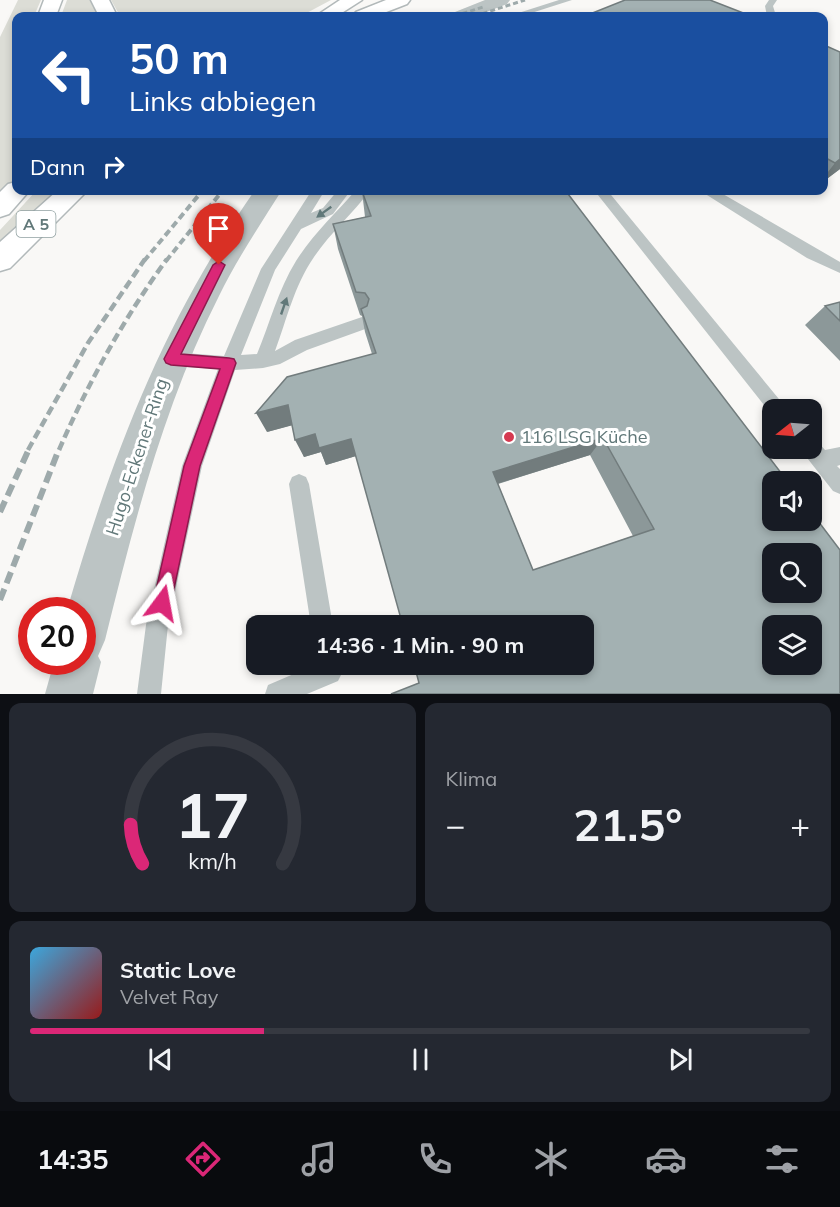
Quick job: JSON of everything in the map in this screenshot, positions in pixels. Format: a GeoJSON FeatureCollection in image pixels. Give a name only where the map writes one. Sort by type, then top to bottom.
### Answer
{"type":"FeatureCollection","features":[{"type":"Feature","properties":{"kind":"highway"},"geometry":{"type":"LineString","coordinates":[[332,12],[353,0]]}},
{"type":"Feature","properties":{"kind":"highway"},"geometry":{"type":"LineString","coordinates":[[372,12],[401,0]]}},
{"type":"Feature","properties":{"kind":"highway"},"geometry":{"type":"LineString","coordinates":[[0,208],[12,195]]}},
{"type":"Feature","properties":{"kind":"highway","name":"A 5"},"geometry":{"type":"LineString","coordinates":[[0,260],[29,230],[69,195]]}},
{"type":"Feature","properties":{"kind":"street"},"geometry":{"type":"LineString","coordinates":[[472,12],[501,0]]}},
{"type":"Feature","properties":{"kind":"street","name":"Hugo-Eckener-Ring"},"geometry":{"type":"LineString","coordinates":[[94,597],[125,486],[171,359],[219,265],[266,195]]}},
{"type":"Feature","properties":{"kind":"street"},"geometry":{"type":"LineString","coordinates":[[69,694],[74,675]]}},
{"type":"Feature","properties":{"kind":"lane"},"geometry":{"type":"LineString","coordinates":[[528,12],[568,0]]}},
{"type":"Feature","properties":{"kind":"lane"},"geometry":{"type":"LineString","coordinates":[[149,694],[157,625],[192,466],[229,363],[268,269],[316,195]]}},
{"type":"Feature","properties":{"kind":"lane"},"geometry":{"type":"LineString","coordinates":[[297,225],[328,211],[341,195]]}},
{"type":"Feature","properties":{"kind":"lane"},"geometry":{"type":"LineString","coordinates":[[263,361],[292,282],[302,264],[323,235],[359,195]]}},
{"type":"Feature","properties":{"kind":"lane"},"geometry":{"type":"LineString","coordinates":[[604,195],[770,399]]}},
{"type":"Feature","properties":{"kind":"lane"},"geometry":{"type":"LineString","coordinates":[[713,195],[812,255],[840,268]]}},
{"type":"Feature","properties":{"kind":"lane"},"geometry":{"type":"LineString","coordinates":[[171,359],[229,363],[263,361],[280,357],[328,334],[362,323]]}},
{"type":"Feature","properties":{"kind":"lane"},"geometry":{"type":"LineString","coordinates":[[822,454],[840,456]]}},
{"type":"Feature","properties":{"kind":"lane"},"geometry":{"type":"LineString","coordinates":[[820,459],[840,484]]}},
{"type":"Feature","properties":{"kind":"lane"},"geometry":{"type":"LineString","coordinates":[[299,484],[320,615]]}},
{"type":"Feature","properties":{"kind":"lane"},"geometry":{"type":"LineString","coordinates":[[278,694],[325,675]]}},
{"type":"Feature","properties":{"kind":"shaded area"},"geometry":{"type":"Polygon","coordinates":[[[18,0],[41,0],[36,12],[12,12],[18,0]]]}},
{"type":"Feature","properties":{"kind":"shaded area"},"geometry":{"type":"Polygon","coordinates":[[[67,0],[92,0],[98,12],[62,12],[67,0]]]}},
{"type":"Feature","properties":{"kind":"shaded area"},"geometry":{"type":"Polygon","coordinates":[[[111,0],[331,0],[308,12],[118,12],[111,0]]]}},
{"type":"Feature","properties":{"kind":"shaded area"},"geometry":{"type":"Polygon","coordinates":[[[12,12],[12,182],[0,196],[0,37],[12,12]]]}},
{"type":"Feature","properties":{"kind":"shaded area"},"geometry":{"type":"Polygon","coordinates":[[[32,195],[60,195],[0,248],[0,230],[32,195]]]}},
{"type":"Feature","properties":{"kind":"building"},"geometry":{"type":"Polygon","coordinates":[[[625,0],[710,0],[741,12],[595,12],[625,0]]]}},
{"type":"Feature","properties":{"kind":"building"},"geometry":{"type":"Polygon","coordinates":[[[828,47],[840,52],[840,159],[835,163],[828,159],[828,47]]]}},
{"type":"Feature","properties":{"kind":"building","name":"116 LSG Küche"},"geometry":{"type":"Polygon","coordinates":[[[363,195],[569,195],[762,448],[762,459],[770,459],[780,471],[762,471],[762,531],[822,531],[822,526],[840,550],[840,694],[391,694],[419,683],[417,675],[594,675],[594,615],[400,615],[351,439],[319,448],[315,434],[295,440],[288,405],[256,413],[287,377],[376,353],[361,309],[367,306],[369,299],[365,293],[356,292],[333,224],[371,216],[363,195]],[[603,438],[493,472],[533,570],[654,529],[603,438]]]}},
{"type":"Feature","properties":{"kind":"building"},"geometry":{"type":"Polygon","coordinates":[[[840,302],[840,321],[825,306],[840,302]]]}},
{"type":"Feature","properties":{"kind":"railway"},"geometry":{"type":"LineString","coordinates":[[488,12],[525,0]]}},
{"type":"Feature","properties":{"kind":"railway"},"geometry":{"type":"LineString","coordinates":[[467,12],[483,7]]}},
{"type":"Feature","properties":{"kind":"railway"},"geometry":{"type":"LineString","coordinates":[[144,261],[199,195]]}},
{"type":"Feature","properties":{"kind":"railway"},"geometry":{"type":"LineString","coordinates":[[166,261],[219,195]]}},
{"type":"Feature","properties":{"kind":"railway"},"geometry":{"type":"LineString","coordinates":[[28,450],[88,343],[145,259]]}},
{"type":"Feature","properties":{"kind":"railway"},"geometry":{"type":"LineString","coordinates":[[59,450],[108,352],[136,304],[167,259]]}},
{"type":"Feature","properties":{"kind":"railway"},"geometry":{"type":"LineString","coordinates":[[0,512],[29,449]]}},
{"type":"Feature","properties":{"kind":"railway"},"geometry":{"type":"LineString","coordinates":[[0,600],[59,449]]}},
{"type":"Feature","properties":{"kind":"place","name":"116 LSG Küche"},"geometry":{"type":"Point","coordinates":[509,437]}},
{"type":"Feature","properties":{"kind":"route"},"geometry":{"type":"LineString","coordinates":[[162,603],[192,466],[229,363],[171,359],[219,265]]}}]}
